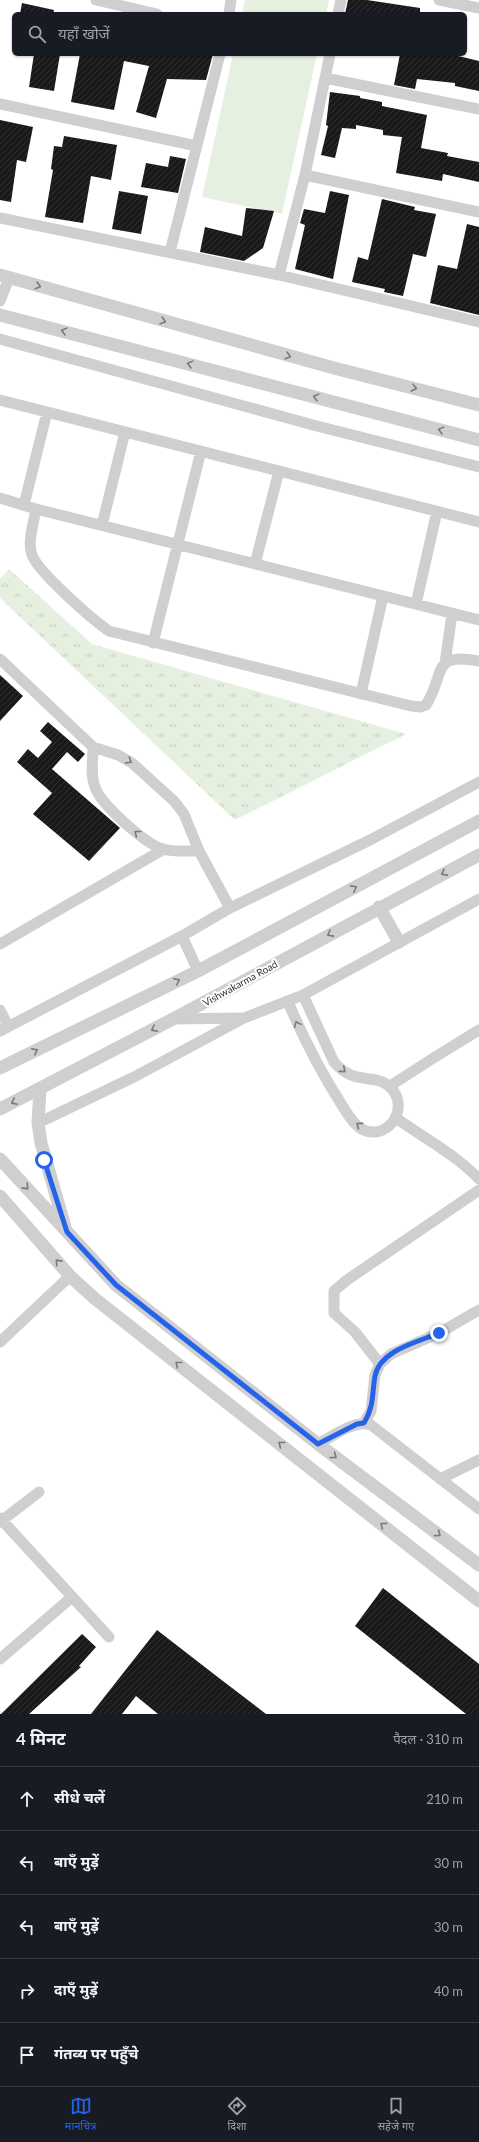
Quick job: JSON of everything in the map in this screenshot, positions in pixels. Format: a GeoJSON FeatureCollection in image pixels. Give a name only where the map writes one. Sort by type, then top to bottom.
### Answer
{"type":"FeatureCollection","features":[{"type":"Feature","properties":{"kind":"street"},"geometry":{"type":"LineString","coordinates":[[96,0],[148,12]]}},
{"type":"Feature","properties":{"kind":"street"},"geometry":{"type":"LineString","coordinates":[[229,12],[231,0]]}},
{"type":"Feature","properties":{"kind":"street"},"geometry":{"type":"LineString","coordinates":[[338,12],[341,0]]}},
{"type":"Feature","properties":{"kind":"street"},"geometry":{"type":"LineString","coordinates":[[439,0],[479,8]]}},
{"type":"Feature","properties":{"kind":"street"},"geometry":{"type":"LineString","coordinates":[[170,252],[220,56]]}},
{"type":"Feature","properties":{"kind":"street"},"geometry":{"type":"LineString","coordinates":[[279,275],[305,175],[330,56]]}},
{"type":"Feature","properties":{"kind":"street"},"geometry":{"type":"LineString","coordinates":[[325,78],[479,109]]}},
{"type":"Feature","properties":{"kind":"street"},"geometry":{"type":"LineString","coordinates":[[0,104],[197,146]]}},
{"type":"Feature","properties":{"kind":"street"},"geometry":{"type":"LineString","coordinates":[[305,175],[479,212]]}},
{"type":"Feature","properties":{"kind":"street"},"geometry":{"type":"LineString","coordinates":[[0,218],[279,275],[479,322]]}},
{"type":"Feature","properties":{"kind":"street"},"geometry":{"type":"LineString","coordinates":[[0,301],[4,277],[334,368],[479,404]]}},
{"type":"Feature","properties":{"kind":"street"},"geometry":{"type":"LineString","coordinates":[[0,315],[479,440]]}},
{"type":"Feature","properties":{"kind":"street"},"geometry":{"type":"LineString","coordinates":[[0,339],[313,425],[479,467]]}},
{"type":"Feature","properties":{"kind":"street"},"geometry":{"type":"LineString","coordinates":[[0,400],[479,522]]}},
{"type":"Feature","properties":{"kind":"street"},"geometry":{"type":"LineString","coordinates":[[24,505],[47,412]]}},
{"type":"Feature","properties":{"kind":"street"},"geometry":{"type":"LineString","coordinates":[[102,525],[125,432]]}},
{"type":"Feature","properties":{"kind":"street"},"geometry":{"type":"LineString","coordinates":[[153,643],[179,545],[201,451]]}},
{"type":"Feature","properties":{"kind":"street"},"geometry":{"type":"LineString","coordinates":[[255,564],[279,471]]}},
{"type":"Feature","properties":{"kind":"street"},"geometry":{"type":"LineString","coordinates":[[0,498],[36,509],[479,620]]}},
{"type":"Feature","properties":{"kind":"street"},"geometry":{"type":"LineString","coordinates":[[36,509],[30,544],[32,555],[39,566],[100,625],[109,631],[153,643],[411,706],[426,705],[445,663],[452,614]]}},
{"type":"Feature","properties":{"kind":"street"},"geometry":{"type":"LineString","coordinates":[[416,604],[437,511]]}},
{"type":"Feature","properties":{"kind":"street"},"geometry":{"type":"LineString","coordinates":[[361,694],[383,596]]}},
{"type":"Feature","properties":{"kind":"street"},"geometry":{"type":"LineString","coordinates":[[445,663],[455,657],[479,661]]}},
{"type":"Feature","properties":{"kind":"street"},"geometry":{"type":"LineString","coordinates":[[0,659],[93,747],[118,755],[132,763],[174,801],[184,814],[200,851],[230,908]]}},
{"type":"Feature","properties":{"kind":"street"},"geometry":{"type":"LineString","coordinates":[[93,747],[92,775],[95,787],[102,799],[132,829],[152,844],[164,849],[200,851]]}},
{"type":"Feature","properties":{"kind":"street"},"geometry":{"type":"LineString","coordinates":[[0,1010],[4,1029],[182,936],[230,908],[370,840],[479,782]]}},
{"type":"Feature","properties":{"kind":"street"},"geometry":{"type":"LineString","coordinates":[[0,1068],[198,971],[479,821]]}},
{"type":"Feature","properties":{"kind":"street"},"geometry":{"type":"LineString","coordinates":[[0,944],[164,849]]}},
{"type":"Feature","properties":{"kind":"street","name":"Vishwakarma Road"},"geometry":{"type":"LineString","coordinates":[[0,1109],[173,1019],[379,907],[479,855]]}},
{"type":"Feature","properties":{"kind":"street"},"geometry":{"type":"LineString","coordinates":[[38,1123],[134,1077],[244,1018],[303,995],[479,899]]}},
{"type":"Feature","properties":{"kind":"street"},"geometry":{"type":"LineString","coordinates":[[379,907],[399,942]]}},
{"type":"Feature","properties":{"kind":"street"},"geometry":{"type":"LineString","coordinates":[[182,936],[198,971]]}},
{"type":"Feature","properties":{"kind":"street"},"geometry":{"type":"LineString","coordinates":[[288,1002],[320,1072],[351,1119],[360,1127],[369,1132],[381,1131],[392,1125],[399,1108],[396,1095],[390,1086],[378,1080],[354,1077],[339,1068],[334,1062],[303,995]]}},
{"type":"Feature","properties":{"kind":"street"},"geometry":{"type":"LineString","coordinates":[[173,1019],[244,1018]]}},
{"type":"Feature","properties":{"kind":"street"},"geometry":{"type":"LineString","coordinates":[[390,1086],[435,1056],[479,1030]]}},
{"type":"Feature","properties":{"kind":"street"},"geometry":{"type":"LineString","coordinates":[[40,1089],[38,1123],[44,1160],[67,1232]]}},
{"type":"Feature","properties":{"kind":"street"},"geometry":{"type":"LineString","coordinates":[[396,1118],[456,1158],[479,1179]]}},
{"type":"Feature","properties":{"kind":"street"},"geometry":{"type":"LineString","coordinates":[[0,1159],[116,1285],[318,1444],[479,1565]]}},
{"type":"Feature","properties":{"kind":"street"},"geometry":{"type":"LineString","coordinates":[[380,1364],[354,1332],[334,1313],[334,1291],[347,1280],[479,1190]]}},
{"type":"Feature","properties":{"kind":"street"},"geometry":{"type":"LineString","coordinates":[[0,1196],[70,1276],[94,1298],[479,1601]]}},
{"type":"Feature","properties":{"kind":"street"},"geometry":{"type":"LineString","coordinates":[[0,1204],[19,1218]]}},
{"type":"Feature","properties":{"kind":"street"},"geometry":{"type":"LineString","coordinates":[[0,1342],[70,1276]]}},
{"type":"Feature","properties":{"kind":"street"},"geometry":{"type":"LineString","coordinates":[[364,1423],[371,1411],[375,1375],[380,1364],[392,1354],[439,1333],[479,1310]]}},
{"type":"Feature","properties":{"kind":"street"},"geometry":{"type":"LineString","coordinates":[[318,1444],[357,1424],[364,1423],[371,1425],[479,1509]]}},
{"type":"Feature","properties":{"kind":"street"},"geometry":{"type":"LineString","coordinates":[[440,1479],[479,1460]]}},
{"type":"Feature","properties":{"kind":"street"},"geometry":{"type":"LineString","coordinates":[[39,1492],[1,1520],[109,1638]]}},
{"type":"Feature","properties":{"kind":"street"},"geometry":{"type":"LineString","coordinates":[[0,1659],[72,1596]]}},
{"type":"Feature","properties":{"kind":"green space"},"geometry":{"type":"Polygon","coordinates":[[[245,0],[329,0],[326,12],[242,12],[245,0]]]}},
{"type":"Feature","properties":{"kind":"green space"},"geometry":{"type":"Polygon","coordinates":[[[233,56],[317,56],[282,214],[202,197],[233,56]]]}},
{"type":"Feature","properties":{"kind":"green space"},"geometry":{"type":"Polygon","coordinates":[[[9,569],[92,644],[406,734],[235,820],[0,598],[0,579],[9,569]]]}},
{"type":"Feature","properties":{"kind":"building"},"geometry":{"type":"Polygon","coordinates":[[[348,0],[367,0],[420,8],[420,12],[345,12],[348,0]]]}},
{"type":"Feature","properties":{"kind":"building"},"geometry":{"type":"Polygon","coordinates":[[[22,3],[54,10],[54,12],[20,12],[22,3]]]}},
{"type":"Feature","properties":{"kind":"building"},"geometry":{"type":"Polygon","coordinates":[[[34,56],[60,56],[54,91],[29,87],[34,56]]]}},
{"type":"Feature","properties":{"kind":"building"},"geometry":{"type":"Polygon","coordinates":[[[80,56],[212,56],[206,80],[167,79],[156,118],[136,112],[149,66],[124,61],[114,110],[71,102],[80,56]]]}},
{"type":"Feature","properties":{"kind":"building"},"geometry":{"type":"Polygon","coordinates":[[[400,56],[458,56],[479,61],[479,91],[455,86],[455,83],[417,79],[415,89],[394,85],[400,56]]]}},
{"type":"Feature","properties":{"kind":"building"},"geometry":{"type":"Polygon","coordinates":[[[330,92],[360,96],[360,98],[382,102],[382,106],[427,115],[421,148],[448,153],[447,156],[479,162],[479,182],[443,174],[442,181],[396,173],[402,137],[383,135],[383,130],[356,125],[356,129],[342,128],[335,158],[321,155],[328,126],[326,125],[330,92]]]}},
{"type":"Feature","properties":{"kind":"building"},"geometry":{"type":"Polygon","coordinates":[[[0,120],[33,127],[26,162],[17,160],[11,202],[0,200],[0,120]]]}},
{"type":"Feature","properties":{"kind":"building"},"geometry":{"type":"Polygon","coordinates":[[[64,136],[117,145],[111,180],[91,176],[83,223],[45,217],[53,170],[51,169],[54,146],[62,147],[64,136]]]}},
{"type":"Feature","properties":{"kind":"building"},"geometry":{"type":"Polygon","coordinates":[[[170,156],[186,159],[178,193],[141,187],[146,163],[168,167],[170,156]]]}},
{"type":"Feature","properties":{"kind":"building"},"geometry":{"type":"Polygon","coordinates":[[[119,191],[148,196],[141,234],[112,229],[119,191]]]}},
{"type":"Feature","properties":{"kind":"building"},"geometry":{"type":"Polygon","coordinates":[[[330,191],[349,195],[333,279],[295,269],[305,225],[300,223],[304,209],[325,213],[330,191]]]}},
{"type":"Feature","properties":{"kind":"building"},"geometry":{"type":"Polygon","coordinates":[[[382,199],[415,207],[414,210],[436,214],[426,257],[413,254],[403,296],[384,292],[385,289],[352,282],[358,257],[368,260],[382,199]]]}},
{"type":"Feature","properties":{"kind":"building"},"geometry":{"type":"Polygon","coordinates":[[[246,208],[274,211],[263,248],[244,261],[200,252],[205,227],[242,236],[246,208]]]}},
{"type":"Feature","properties":{"kind":"building"},"geometry":{"type":"Polygon","coordinates":[[[467,224],[479,227],[479,315],[430,303],[438,265],[457,269],[467,224]]]}},
{"type":"Feature","properties":{"kind":"building"},"geometry":{"type":"Polygon","coordinates":[[[0,675],[23,696],[0,721],[0,675]]]}},
{"type":"Feature","properties":{"kind":"building"},"geometry":{"type":"Polygon","coordinates":[[[48,722],[85,754],[78,762],[67,752],[52,769],[120,828],[89,861],[33,814],[52,793],[17,762],[28,749],[38,758],[52,742],[40,731],[48,722]]]}},
{"type":"Feature","properties":{"kind":"building"},"geometry":{"type":"Polygon","coordinates":[[[383,1588],[479,1664],[479,1714],[466,1714],[355,1626],[383,1588]]]}},
{"type":"Feature","properties":{"kind":"building"},"geometry":{"type":"Polygon","coordinates":[[[157,1630],[266,1714],[158,1714],[136,1696],[122,1714],[91,1714],[157,1630]]]}},
{"type":"Feature","properties":{"kind":"building"},"geometry":{"type":"Polygon","coordinates":[[[82,1634],[96,1647],[79,1666],[81,1667],[29,1714],[1,1714],[82,1634]]]}},
{"type":"Feature","properties":{"kind":"route"},"geometry":{"type":"LineString","coordinates":[[44,1160],[67,1232],[116,1285],[318,1444],[357,1424],[364,1423],[371,1411],[375,1375],[380,1364],[392,1354],[439,1333]]}}]}
